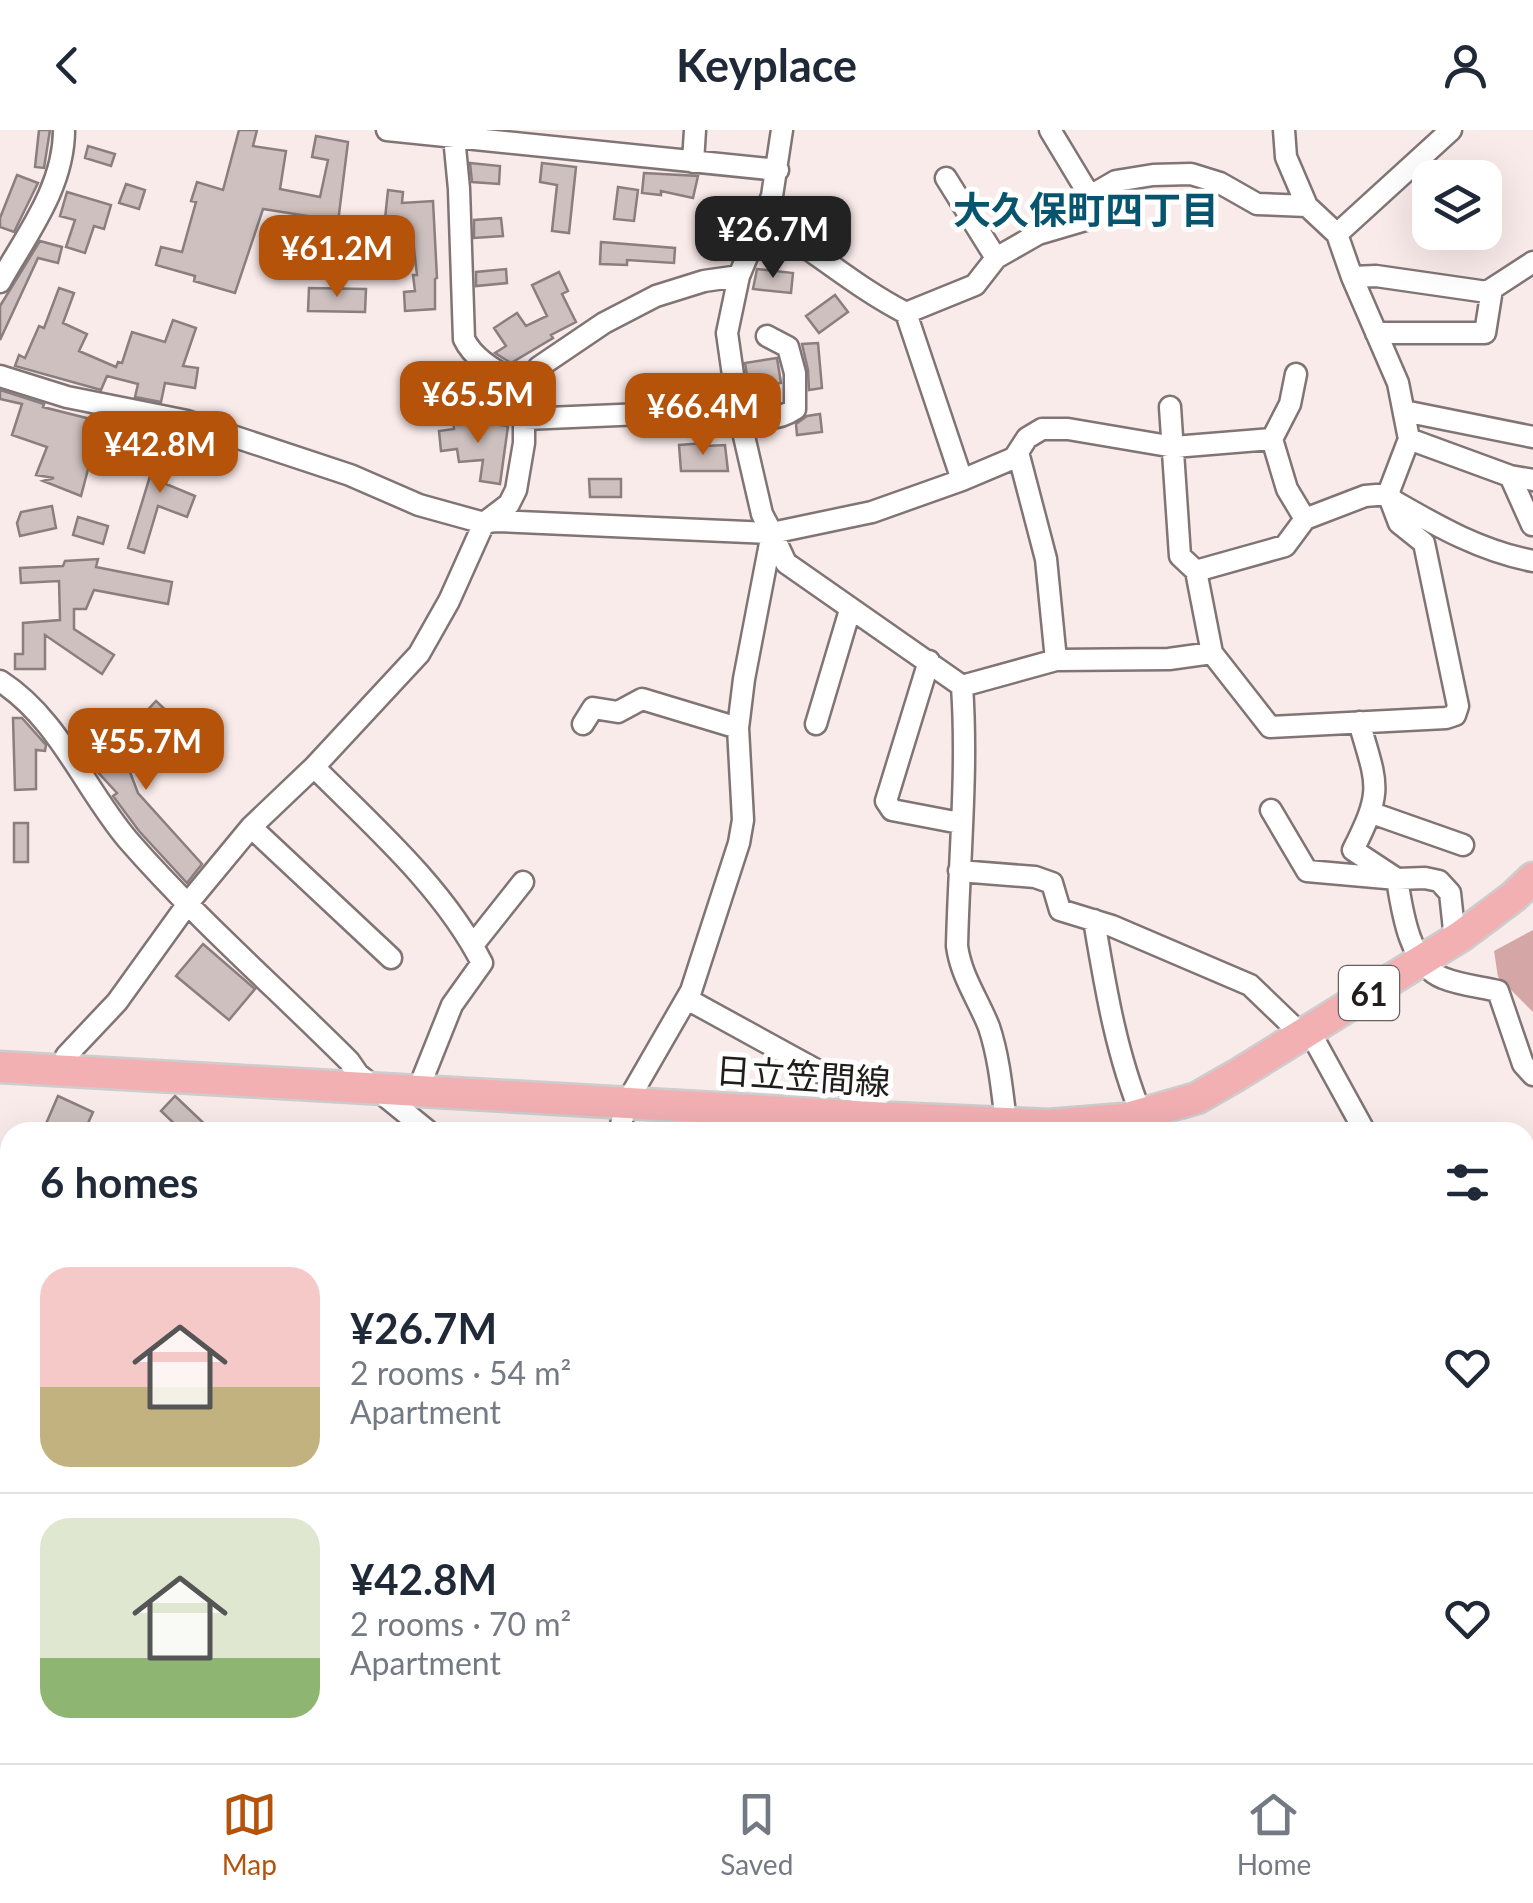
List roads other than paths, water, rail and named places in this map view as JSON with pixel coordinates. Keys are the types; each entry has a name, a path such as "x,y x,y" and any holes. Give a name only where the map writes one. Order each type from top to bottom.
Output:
{"main road":[{"name":"日立笠間線","path":"1114,1122 1197,1098 1456,940 1533,878"},
{"name":"日立笠間線","path":"0,1067 1006,1122"}],"street":[{"path":"0,282 58,178 64,130"},
{"path":"387,130 778,170"},
{"path":"694,162 695,130"},
{"path":"782,130 778,170 764,220 739,276 727,334 738,410 762,514 786,563 962,686"},
{"path":"1050,130 1094,202"},
{"path":"1170,407 1180,556 1196,571 1212,653 1270,727 1446,718 1455,714 1458,706 1424,543 1399,523 1388,494 1410,439 1398,383 1337,234 1307,206 1286,157 1284,130"},
{"path":"1337,234 1448,130"},
{"path":"444,134 459,189 464,339 482,361 528,390"},
{"path":"906,312 975,285 996,258 1038,234 1089,219 1097,192 1116,181 1153,174 1191,174 1220,183 1257,204 1307,206"},
{"path":"946,178 996,258"},
{"path":"764,220 874,296 906,312 962,480"},
{"path":"1352,277 1376,276 1487,292 1533,262"},
{"path":"64,1070 66,1056 117,1002 189,902 251,827 314,767 419,654 449,601 484,524 508,504 516,490 528,390 539,367 604,323 656,296 704,281 739,276"},
{"path":"1376,332 1485,333 1492,289"},
{"path":"524,419 738,410 762,419 782,418 795,408 795,373 788,347 767,336"},
{"path":"1296,374 1290,404 1272,439 1286,489 1305,518"},
{"path":"0,376 67,397 187,421 350,475 419,505 484,524 496,521 772,532 872,512 962,480 1014,458 1027,438 1042,429 1068,429 1174,448 1272,439"},
{"path":"1404,411 1533,437"},
{"path":"524,443 547,418"},
{"path":"1410,439 1510,476 1533,480"},
{"path":"1018,452 1046,559 1056,660"},
{"path":"1510,476 1532,524"},
{"path":"1196,571 1285,546 1305,518 1365,496 1388,494 1461,539 1533,561"},
{"path":"622,1122 627,1102 687,999 724,896 744,820 738,728 772,532"},
{"path":"816,724 850,610"},
{"path":"962,686 1056,660 1169,659 1212,653"},
{"path":"929,662 886,801 892,810 960,824"},
{"path":"0,681 18,692 38,714 78,765 126,838 373,1087 417,1122"},
{"path":"962,686 966,747 957,946 960,966 989,1028 1006,1122"},
{"path":"583,724 593,708 618,712 642,699 738,728"},
{"path":"1359,722 1376,783 1372,813 1353,850 1397,880 1404,919 1421,960 1440,977 1498,991 1523,1064 1533,1075"},
{"path":"314,767 387,840 473,945 482,963 452,1005 418,1090"},
{"path":"1271,810 1307,870 1439,881 1450,893 1456,940"},
{"path":"1372,813 1463,846"},
{"path":"251,827 391,958"},
{"path":"959,871 1035,876 1052,883 1060,910 1184,955 1250,985 1306,1034 1359,1122"},
{"path":"473,945 523,882"},
{"path":"1094,920 1132,1091 1142,1116"},
{"path":"687,999 862,1095 890,1118"}],"district":[{"name":"大久保町四丁目","path":"1086,209"}]}
